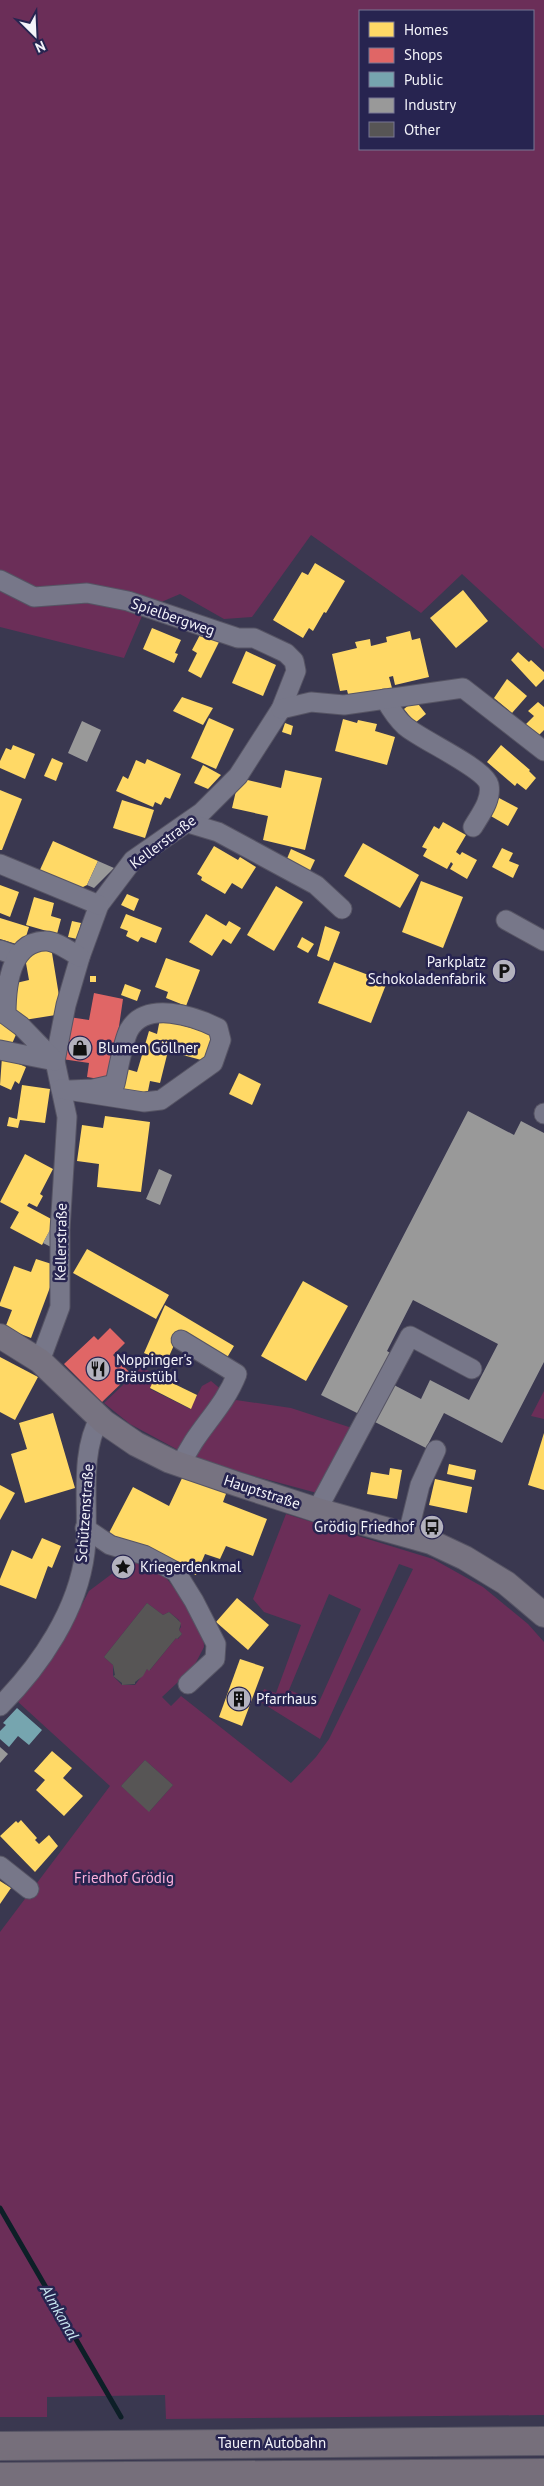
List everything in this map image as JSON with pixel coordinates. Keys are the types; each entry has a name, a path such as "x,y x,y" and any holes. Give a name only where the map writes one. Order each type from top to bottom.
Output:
{"highway":[{"name":"Tauern Autobahn","path":"0,2446 544,2441"},
{"path":"0,2477 544,2473"}],"main road":[{"name":"Hauptstraße","path":"0,1336 40,1361 100,1418 136,1444 181,1465 317,1510 431,1542 465,1558 506,1583 543,1614"}],"street":[{"name":"Spielbergweg","path":"0,580 34,597 87,593 128,601 238,638 254,638 286,653 294,661 296,671 281,709"},
{"path":"281,709 311,702 344,705 463,688 544,751"},
{"path":"385,699 404,725 478,771 488,781 490,788 486,806 473,827"},
{"name":"Kellerstraße","path":"40,1361 60,1307 60,1230 67,1117 66,1089 55,1061 66,1006 80,957 100,905 134,860 202,812 238,776 281,709"},
{"path":"188,823 218,832 316,885 342,910"},
{"path":"0,864 100,905"},
{"path":"506,920 544,941"},
{"path":"55,1061 21,1026 6,1015 9,953 29,944 46,940 80,957"},
{"path":"170,1013 198,1018 218,1028 221,1040 212,1063 161,1100 144,1102 66,1089 93,1089 115,1084 129,1030 142,1017 170,1013"},
{"path":"0,1050 55,1061"},
{"path":"317,1510 410,1336 472,1369"},
{"path":"181,1340 237,1374 229,1395 188,1449 181,1465"},
{"name":"Schützenstraße","path":"0,1706 46,1649 64,1618 78,1586 85,1552 87,1476 92,1431 100,1418"},
{"path":"408,1534 420,1485 436,1450"},
{"path":"85,1528 110,1544 144,1555 176,1572 194,1601 216,1644 215,1659 188,1684"},
{"path":"0,1866 29,1889"}],"green space":[{"path":"0,0 544,0 544,649 462,574 421,613 311,535 252,617 224,619 180,594 145,609 124,658 0,627"},
{"path":"142,1367 156,1375 150,1389 190,1409 202,1386 211,1381 223,1391 180,1451 130,1424 104,1403"},
{"path":"544,1391 544,1419 531,1416"},
{"path":"236,1400 291,1408 352,1428 317,1493 247,1474 193,1456 199,1443"},
{"name":"Friedhof Grödig","path":"286,1514 433,1559 483,1587 528,1624 544,1642 544,2415 166,2419 165,2395 47,2397 47,2417 0,2417 0,1932 110,1786 17,1701 47,1665 65,1637 89,1591 113,1573 139,1560 160,1570 192,1611 203,1629 204,1647 193,1668 162,1697 171,1706 181,1696 291,1783 316,1757 329,1739 413,1569 399,1564 320,1739 259,1701 264,1689 276,1693 301,1625 264,1612 253,1599","holes":["329,1594 361,1609 319,1702 289,1690","147,1603 163,1615 169,1612 179,1620 181,1627 179,1630 182,1634 178,1639 176,1638 150,1670 147,1669 135,1685 122,1685 113,1676 113,1665 104,1657","145,1760 173,1785 150,1811 121,1786"]}],"building: Homes":[{"path":"315,563 345,581 313,631 309,628 303,638 273,620 302,572 308,575"},
{"path":"463,590 488,621 456,648 430,618"},
{"path":"152,628 181,640 175,653 178,654 174,663 143,649"},
{"path":"202,631 220,640 201,678 188,671 197,653 192,650"},
{"path":"410,631 412,640 420,638 429,677 395,685 393,676 389,677 392,688 349,698 347,690 340,691 332,654 357,648 355,642 370,639 371,646 387,642 386,637"},
{"path":"246,651 276,665 263,696 232,683"},
{"path":"518,652 529,662 531,660 544,672 544,679 536,687 511,660"},
{"path":"507,679 527,696 512,713 494,698"},
{"path":"182,697 213,708 203,725 173,711"},
{"path":"415,700 426,714 415,723 404,709"},
{"path":"538,702 544,707 544,730 537,737 525,725 534,716 528,711"},
{"path":"209,718 234,729 216,769 191,758"},
{"path":"343,719 357,723 358,720 377,724 375,731 395,737 387,765 335,751"},
{"path":"285,723 293,726 291,735 282,732"},
{"path":"13,745 35,754 25,779 0,768 0,761 6,748 11,750"},
{"path":"501,745 530,770 536,778 526,790 517,783 515,786 487,762"},
{"path":"52,758 63,763 56,781 44,776"},
{"path":"147,759 181,774 170,799 165,797 161,805 155,802 153,807 116,791 123,776 128,779 136,760 145,764"},
{"path":"203,765 221,775 208,789 194,783"},
{"path":"285,770 322,778 305,850 263,840 268,816 232,808 239,778 281,788"},
{"path":"0,790 22,799 2,850 0,850"},
{"path":"499,798 518,808 508,826 489,815"},
{"path":"122,800 154,810 145,838 113,828"},
{"path":"443,822 466,835 456,852 460,855 462,852 477,860 467,879 450,869 453,864 451,862 447,869 423,856 427,849 422,847 434,826 439,829"},
{"path":"53,841 98,861 87,885 79,889 39,872"},
{"path":"363,843 419,875 400,908 344,876"},
{"path":"214,846 238,860 240,857 256,867 242,889 232,883 225,894 201,880 202,877 197,874"},
{"path":"502,848 513,853 509,861 519,865 513,878 492,867"},
{"path":"291,849 315,860 307,877 284,866"},
{"path":"421,881 463,897 443,948 402,932"},
{"path":"0,885 19,892 10,917 0,913"},
{"path":"276,886 303,902 274,951 247,935"},
{"path":"127,894 139,899 134,911 121,905"},
{"path":"34,897 54,903 51,916 61,919 57,934 26,925"},
{"path":"126,914 162,928 156,943 141,937 138,942 126,936 128,931 120,928"},
{"path":"206,914 226,926 229,921 241,928 231,944 223,939 212,956 189,942"},
{"path":"0,918 29,927 23,946 0,939"},
{"path":"72,921 81,923 77,939 68,937"},
{"path":"325,926 340,932 329,961 317,956"},
{"path":"302,937 314,944 308,953 297,947"},
{"path":"51,947 62,1014 18,1021 12,987 16,983 29,980 24,952"},
{"path":"166,958 200,970 186,1006 166,998 168,992 155,987"},
{"path":"334,962 387,982 371,1023 318,1003"},
{"path":"90,976 96,976 96,982 90,982"},
{"path":"125,984 141,990 137,1001 121,995"},
{"path":"160,1019 212,1034 205,1061 168,1051 160,1083 150,1081 147,1096 119,1093 123,1068 137,1072 149,1031 157,1034"},
{"path":"0,1022 18,1030 11,1046 0,1042"},
{"path":"2,1057 26,1067 19,1084 15,1081 11,1090 0,1085"},
{"path":"239,1073 261,1084 252,1105 229,1094"},
{"path":"22,1085 50,1089 45,1123 20,1120 18,1128 7,1126 9,1117 17,1119"},
{"path":"105,1116 150,1122 141,1192 97,1187 99,1164 77,1161 82,1125 103,1128"},
{"path":"25,1154 53,1169 40,1194 43,1196 37,1207 29,1203 27,1206 55,1221 42,1245 10,1228 19,1212 0,1202"},
{"path":"87,1249 169,1295 156,1319 73,1273"},
{"path":"36,1259 58,1266 31,1338 5,1328 12,1310 0,1306 0,1303 14,1266 31,1272"},
{"path":"303,1281 348,1306 306,1381 261,1356"},
{"path":"165,1305 234,1346 225,1361 179,1334 166,1363 144,1353"},
{"path":"0,1357 38,1377 15,1420 0,1412"},
{"path":"156,1375 197,1395 191,1409 150,1388"},
{"path":"53,1413 75,1488 25,1503 11,1454 27,1449 19,1423"},
{"path":"544,1433 544,1490 528,1485"},
{"path":"449,1464 476,1470 474,1480 447,1474"},
{"path":"390,1468 402,1470 397,1499 367,1494 371,1472 389,1475"},
{"path":"183,1476 227,1491 223,1502 267,1519 253,1556 226,1546 220,1559 205,1554 196,1575 153,1556 109,1533 133,1487 169,1506"},
{"path":"435,1479 472,1487 467,1513 429,1505"},
{"path":"0,1485 15,1493 0,1520"},
{"path":"42,1538 61,1546 52,1568 48,1566 36,1599 0,1585 0,1579 12,1550 32,1559"},
{"path":"237,1598 269,1625 248,1650 216,1622"},
{"name":"Pfarrhaus","path":"240,1659 264,1667 242,1726 219,1717"},
{"path":"52,1751 72,1768 63,1778 83,1796 64,1816 36,1790 45,1780 34,1771"},
{"path":"21,1820 37,1838 35,1840 39,1844 49,1835 58,1846 35,1872 0,1836 16,1821 18,1823"},
{"path":"0,1881 11,1888 0,1904"}],"building: Shops":[{"path":"94,993 123,999 111,1081 87,1077 89,1063 62,1059 69,1017 89,1020"},
{"name":"Noppinger's Bräustübl","path":"110,1328 125,1343 113,1355 131,1374 102,1402 64,1364 94,1336 98,1340"}],"building: Public":[{"path":"17,1708 42,1730 29,1745 18,1736 9,1747 0,1739 0,1731 6,1725 3,1723"}],"building: Industry":[{"path":"82,721 101,730 87,762 68,753"},
{"path":"98,861 114,868 94,888 87,885"},
{"path":"468,1111 514,1135 521,1121 544,1133 544,1362 502,1443 444,1413 426,1448 373,1421 392,1384 421,1399 430,1380 469,1400 498,1344 413,1300 387,1351 392,1354 361,1415 321,1395"},
{"path":"159,1169 172,1175 160,1205 146,1199"},
{"path":"52,1226 57,1250 43,1243"},
{"path":"0,1747 8,1754 0,1763"}],"building: Other":[{"path":"147,1603 163,1615 169,1612 176,1618 181,1623 179,1630 182,1634 176,1638 149,1671 147,1669 135,1684 122,1685 113,1676 115,1675 113,1665 104,1657"},
{"path":"145,1760 173,1785 149,1812 121,1786"}],"waterway":[{"name":"Almkanal","path":"0,2208 121,2417"}],"place":[{"name":"Parkplatz Schokoladenfabrik","path":"504,971"},
{"name":"Blumen Göllner","path":"80,1048"},
{"name":"Noppinger's Bräustübl","path":"98,1369"},
{"name":"Grödig Friedhof","path":"432,1527"},
{"name":"Kriegerdenkmal","path":"123,1567"},
{"name":"Pfarrhaus","path":"239,1699"}]}
